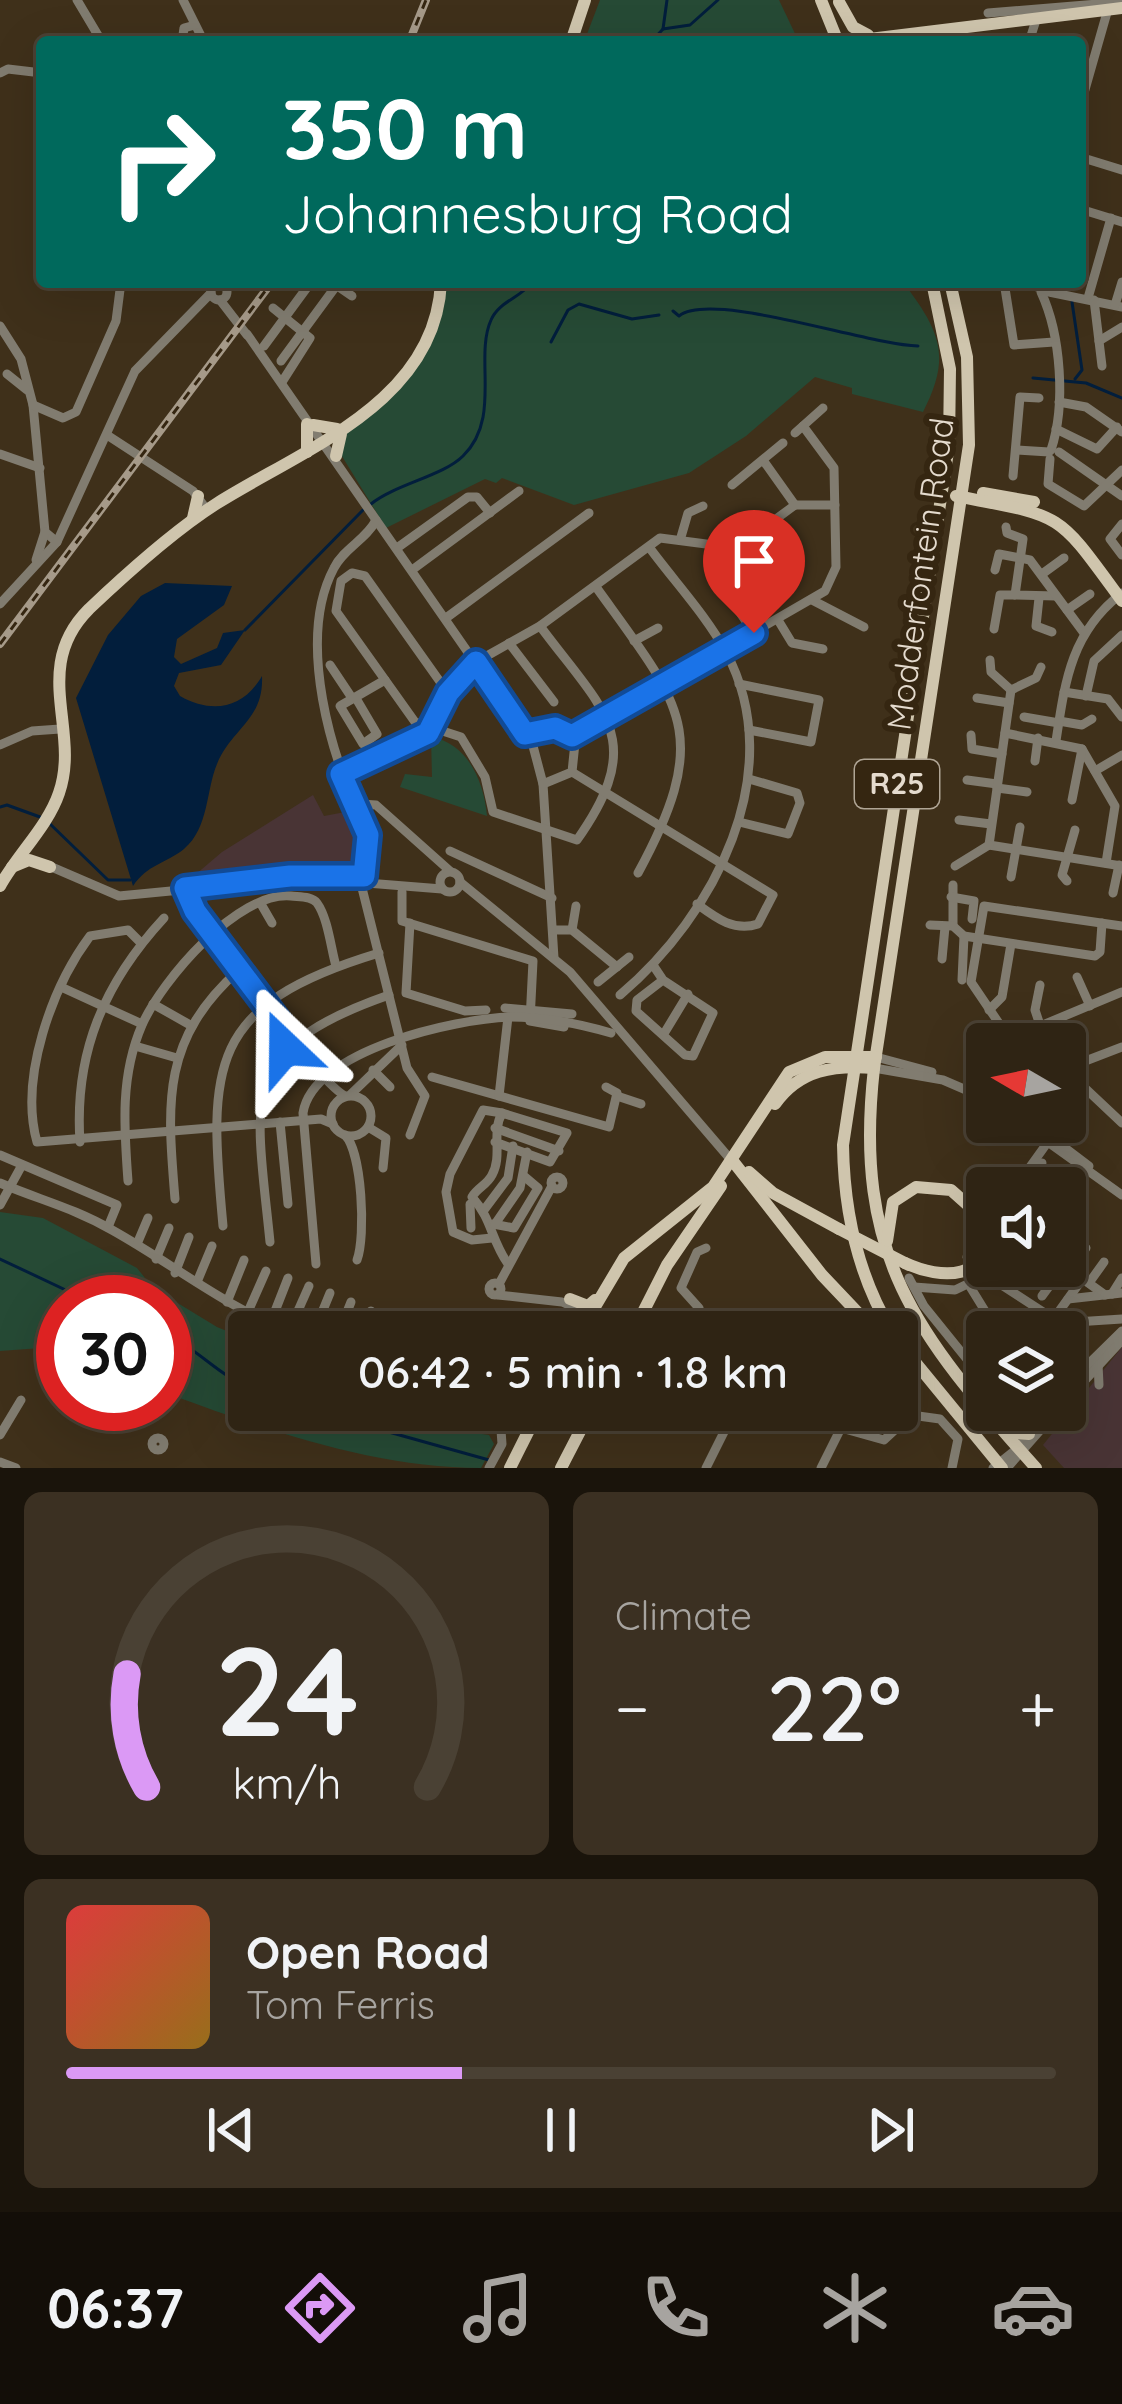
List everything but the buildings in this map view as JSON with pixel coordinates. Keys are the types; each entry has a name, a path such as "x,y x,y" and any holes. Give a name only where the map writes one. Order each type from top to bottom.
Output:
{"main road":[{"path":"573,36 585,0"},
{"path":"821,0 843,36"},
{"path":"838,1 846,36"},
{"path":"838,1 855,30 880,36"},
{"path":"901,36 988,18 1117,6"},
{"path":"0,886 52,808 62,779 59,672 74,627 190,525 206,502 306,453 327,448 404,372 436,313 440,288"},
{"name":"Modderfontein Road","path":"882,1311 867,1281 845,1193 843,1145 852,1060 943,489 950,383 933,288"},
{"name":"Modderfontein Road","path":"951,288 967,358 969,445 875,1062 868,1171 878,1229 906,1281 929,1340 966,1385"},
{"path":"306,453 310,425 340,431"},
{"path":"306,453 327,448 340,431"},
{"path":"969,445 969,481 985,497"},
{"path":"943,489 1037,510 1062,524 1121,596"},
{"path":"951,571 965,508 985,497"},
{"path":"10,868 28,860 45,864 36,831"},
{"path":"595,1311 624,1258 692,1208 758,1132 785,1090 815,1071 852,1060"},
{"path":"642,1311 789,1072 808,1061 875,1062"},
{"path":"722,1143 743,1142"},
{"path":"735,1161 858,1311"},
{"path":"735,1161 773,1193 905,1263 943,1277 966,1270"},
{"path":"727,1179 746,1179"},
{"path":"906,1281 885,1232 889,1211 903,1193 922,1186 945,1188 966,1207"},
{"path":"568,1301 588,1306 601,1294"},
{"path":"568,1301 577,1311"},
{"path":"918,1372 1000,1467"},
{"path":"510,1468 528,1431"},
{"path":"561,1468 580,1431"},
{"path":"1004,1431 1028,1434"},
{"name":"Modderfontein Road","path":"1004,1431 1036,1468"}],"street":[{"path":"183,0 201,36"},
{"path":"986,0 988,18 1076,8"},
{"path":"77,1 97,36"},
{"path":"1086,91 1117,6"},
{"path":"1031,36 1036,17"},
{"path":"183,36 184,28 195,25"},
{"path":"963,36 965,26"},
{"path":"0,74 17,69 36,72"},
{"path":"1086,160 1122,170"},
{"path":"1086,211 1117,220 1091,299 1102,366"},
{"path":"1122,282 1118,306 1045,289 1059,402 1048,484 1081,505 1122,470"},
{"path":"24,368 6,375 31,400 53,414 71,417 116,321 121,288"},
{"path":"264,346 307,288"},
{"path":"282,372 333,288"},
{"path":"342,288 352,296"},
{"path":"1005,288 1014,345 1054,341"},
{"path":"0,603 36,560 50,533 69,517 135,371 220,289 525,734 543,784 554,958"},
{"path":"273,308 302,332"},
{"path":"0,326 24,368 50,533"},
{"path":"1099,340 1122,327"},
{"path":"247,334 282,372 310,425"},
{"path":"1012,476 1020,397 1039,398"},
{"path":"1017,449 1053,453 1097,449 1120,429 1086,407 1059,402"},
{"path":"572,736 825,591 835,572 834,468 799,429 823,408"},
{"path":"34,421 53,414"},
{"path":"107,435 206,502"},
{"path":"732,485 783,443"},
{"path":"1053,453 1110,483 1122,496"},
{"path":"0,454 40,468"},
{"path":"763,460 796,505"},
{"path":"412,570 519,491"},
{"path":"398,548 468,497 477,497 490,513"},
{"path":"343,772 433,728 448,693 476,662 540,626 664,536 730,549 796,505 835,505"},
{"path":"682,538 688,513 703,506"},
{"path":"365,826 343,772 323,695 322,610 333,568 370,510"},
{"path":"446,618 589,513"},
{"path":"0,603 50,533 69,517"},
{"path":"1122,524 1110,536 1122,556"},
{"path":"767,526 788,556"},
{"path":"1006,527 1007,533 1022,538 1015,595"},
{"path":"620,995 653,965 697,904 740,821 749,779 749,730 740,684 725,650 650,547"},
{"path":"995,570 999,554 1020,557 1042,574 1086,629"},
{"path":"1042,574 1064,558"},
{"path":"448,693 364,576 355,572 338,585 335,607 415,722 458,734 469,747 485,776 496,815 577,840 605,791 616,754 607,717 540,626"},
{"path":"596,587 666,684 678,716 683,753 676,797 638,873"},
{"path":"723,588 754,633"},
{"path":"994,629 1001,594 1056,596"},
{"path":"1067,610 1090,594"},
{"path":"1056,741 1069,662 1086,629 1121,596"},
{"path":"1039,598 1036,626 1052,632"},
{"path":"812,600 864,627"},
{"path":"778,620 791,643 823,649"},
{"path":"634,640 658,628"},
{"path":"1086,696 1097,655 1122,635"},
{"path":"509,643 554,703"},
{"path":"990,660 991,672 1011,690"},
{"path":"329,665 355,699 376,734 363,744 340,708 355,699 385,680"},
{"path":"1011,690 1036,678 1040,667"},
{"path":"740,684 819,700 811,742 749,730"},
{"path":"1108,699 1122,688"},
{"path":"989,845 1011,690"},
{"path":"1064,692 1108,699 1122,717"},
{"path":"977,698 1009,703"},
{"path":"1024,717 1082,724 1093,719"},
{"path":"0,745 32,731 60,728"},
{"path":"525,734 555,728 572,736 577,751 572,772"},
{"path":"1005,733 1082,749 1117,796 1113,893"},
{"path":"971,735 972,749 1002,754"},
{"path":"1035,761 1038,738"},
{"path":"1072,800 1082,749"},
{"path":"1095,771 1122,755"},
{"path":"343,772 361,804 368,868 379,878"},
{"path":"543,784 572,772"},
{"path":"572,772 772,892 758,924 733,926 697,904"},
{"path":"740,821 788,834 800,803 797,793 749,779"},
{"path":"967,780 1027,793"},
{"path":"361,804 376,805 443,875 531,938"},
{"path":"959,820 992,824"},
{"path":"1011,877 1020,827"},
{"path":"1067,881 1062,875 1064,857 1075,830"},
{"path":"955,866 989,845 1116,865"},
{"path":"22,850 98,891 138,896 273,880 418,883 443,875"},
{"path":"450,851 553,898"},
{"path":"367,856 363,881 389,995 409,1073 425,1096 410,1135"},
{"path":"443,875 554,958 735,1161"},
{"path":"363,881 418,883"},
{"path":"188,889 240,969 322,1078 331,1110 354,1146 362,1238 357,1260"},
{"path":"964,967 947,962 952,891 974,901 972,919"},
{"path":"402,892 399,918 533,961 530,1014 536,1024 564,1027"},
{"path":"128,1181 124,1102 134,1046 153,1004 217,936 280,895 316,901 336,966"},
{"path":"261,904 272,923"},
{"path":"998,1023 971,982 986,905 1122,926"},
{"path":"572,930 576,907"},
{"path":"80,1142 80,1078 101,1006 141,943 164,918"},
{"path":"410,923 404,990 442,1004 486,1010"},
{"path":"930,925 949,926 964,936 1095,956 1100,952 1102,923"},
{"path":"141,943 124,929 90,936 61,987 47,1022 35,1087 34,1136 44,1144 303,1121 331,1110 401,1043"},
{"path":"554,930 572,930 617,967"},
{"path":"595,948 601,935"},
{"path":"962,980 964,936"},
{"path":"989,1010 1002,997 1011,944"},
{"path":"223,1226 214,1129 222,1067 238,1036 267,1005 336,966 380,953"},
{"path":"598,982 629,957"},
{"path":"653,965 663,980 714,1016 695,1054 685,1055 635,1008 663,980"},
{"path":"175,1199 170,1133 177,1058 192,1026 240,969"},
{"path":"1077,977 1090,1006"},
{"path":"1039,1023 1035,1010 1040,985"},
{"path":"61,987 142,1024"},
{"path":"665,1032 688,994"},
{"path":"1045,1023 1122,994"},
{"path":"270,1242 258,1125 264,1086 293,1041 389,995"},
{"path":"153,1004 192,1026"},
{"path":"442,1004 448,1028"},
{"path":"499,1096 507,1013"},
{"path":"316,1264 303,1121 306,1099 322,1078 358,1055 448,1028 507,1013 572,1014"},
{"path":"530,1014 611,1033"},
{"path":"134,1046 177,1058"},
{"path":"1122,1047 1075,1065 1069,1073 1122,1123"},
{"path":"875,1062 966,1088"},
{"path":"374,1070 390,1087"},
{"path":"432,1077 608,1127 617,1096"},
{"path":"354,1146 366,1129 363,1084"},
{"path":"606,1087 641,1104"},
{"path":"675,1093 735,1161"},
{"path":"347,1096 367,1103"},
{"path":"495,1142 550,1162 565,1131 483,1110 450,1174 451,1225 443,1235 514,1228 538,1188 525,1177"},
{"path":"502,1113 495,1128 495,1166 489,1180 472,1192 510,1261"},
{"path":"280,1122 288,1204"},
{"path":"495,1128 559,1151"},
{"path":"345,1135 366,1129 386,1138 383,1168"},
{"path":"1055,1143 1122,1193"},
{"path":"479,1206 508,1178 513,1147"},
{"path":"493,1229 525,1177 527,1152"},
{"path":"0,1155 117,1205 108,1227"},
{"path":"0,1205 13,1189 22,1165"},
{"path":"59,1200 66,1183"},
{"path":"0,1184 59,1200 240,1311"},
{"path":"552,1186 499,1289 568,1301 588,1311"},
{"path":"471,1228 470,1204 479,1206"},
{"path":"137,1244 148,1218"},
{"path":"156,1258 169,1228"},
{"path":"176,1273 190,1237"},
{"path":"197,1282 212,1246"},
{"path":"697,1311 681,1288 698,1252 706,1248"},
{"path":"227,1302 244,1260"},
{"path":"1104,1262 1086,1281 1113,1294"},
{"path":"243,1311 266,1270"},
{"path":"275,1311 288,1278"},
{"path":"1113,1294 1122,1278"},
{"path":"906,1281 966,1285"},
{"path":"906,1281 966,1357"},
{"path":"299,1311 309,1286"},
{"path":"1009,1287 1043,1311"},
{"path":"1042,1297 1050,1287"},
{"path":"1063,1311 1080,1287"},
{"path":"323,1311 330,1293"},
{"path":"1068,1299 1113,1294"},
{"path":"347,1311 351,1302"},
{"path":"1086,1321 1122,1319"},
{"path":"1086,1368 1122,1331"},
{"path":"1086,1371 1122,1340"},
{"path":"1099,1384 1100,1359"},
{"path":"0,1436 21,1400"},
{"path":"918,1416 940,1419 958,1439 952,1468"},
{"path":"489,1468 502,1444 501,1431"},
{"path":"706,1468 724,1431"},
{"path":"821,1468 840,1431"},
{"path":"849,1431 884,1440 894,1431"},
{"path":"1020,1451 1030,1431"},
{"path":"1000,1467 1039,1431"},
{"path":"154,1468 157,1450"},
{"path":"0,1462 16,1468"}],"shaded area":[{"path":"313,795 324,816 356,810 360,864 350,871 297,868 207,883 195,875 222,852"},
{"path":"1122,1347 1122,1468 1064,1468 1043,1445 1054,1431 1086,1431 1086,1392"}],"green space":[{"path":"600,0 779,0 796,36 586,36"},
{"path":"446,288 907,288 938,344 937,375 923,412 852,394 852,388 815,377 746,436 689,473 574,505 502,478 496,483 485,479 386,528 340,453 341,438 395,389"},
{"path":"431,737 455,747 472,766 487,816 400,787 405,774 432,777"},
{"path":"0,1212 43,1218 143,1275 36,1275 36,1348 0,1351"},
{"path":"192,1312 228,1331 228,1415 192,1402"},
{"path":"275,1431 460,1431 489,1435 494,1444 481,1468 403,1462"}],"water":[{"path":"165,583 232,586 224,605 177,639 174,657 181,664 217,648 223,633 245,630 221,665 179,673 174,686 180,696 204,705 226,705 246,696 262,676 261,691 253,714 217,764 198,831 184,849 133,886 76,698 108,635 141,596"}],"waterway":[{"path":"657,36 663,29 667,0"},
{"path":"663,29 690,25 718,0"},
{"path":"371,504 454,463 475,441 485,406 485,352 491,320 526,288"},
{"path":"1072,302 1082,370 1075,379"},
{"path":"551,342 568,310 579,304 632,319 659,315"},
{"path":"673,311 679,316 697,310 756,314 918,346"},
{"path":"1033,378 1086,383 1122,398"},
{"path":"245,630 363,510"},
{"path":"0,807 7,805 40,817"},
{"path":"48,822 108,880 130,880"},
{"path":"0,1259 36,1276"},
{"path":"192,1350 228,1376"},
{"path":"385,1431 489,1460"}],"railway":[{"path":"411,36 426,0"},
{"path":"0,644 267,288"}],"route":[{"path":"285,1048 293,1041 195,911 185,888 290,876 364,876 368,835 341,774 428,733 448,693 476,662 525,734 555,728 572,736 754,633"}]}
